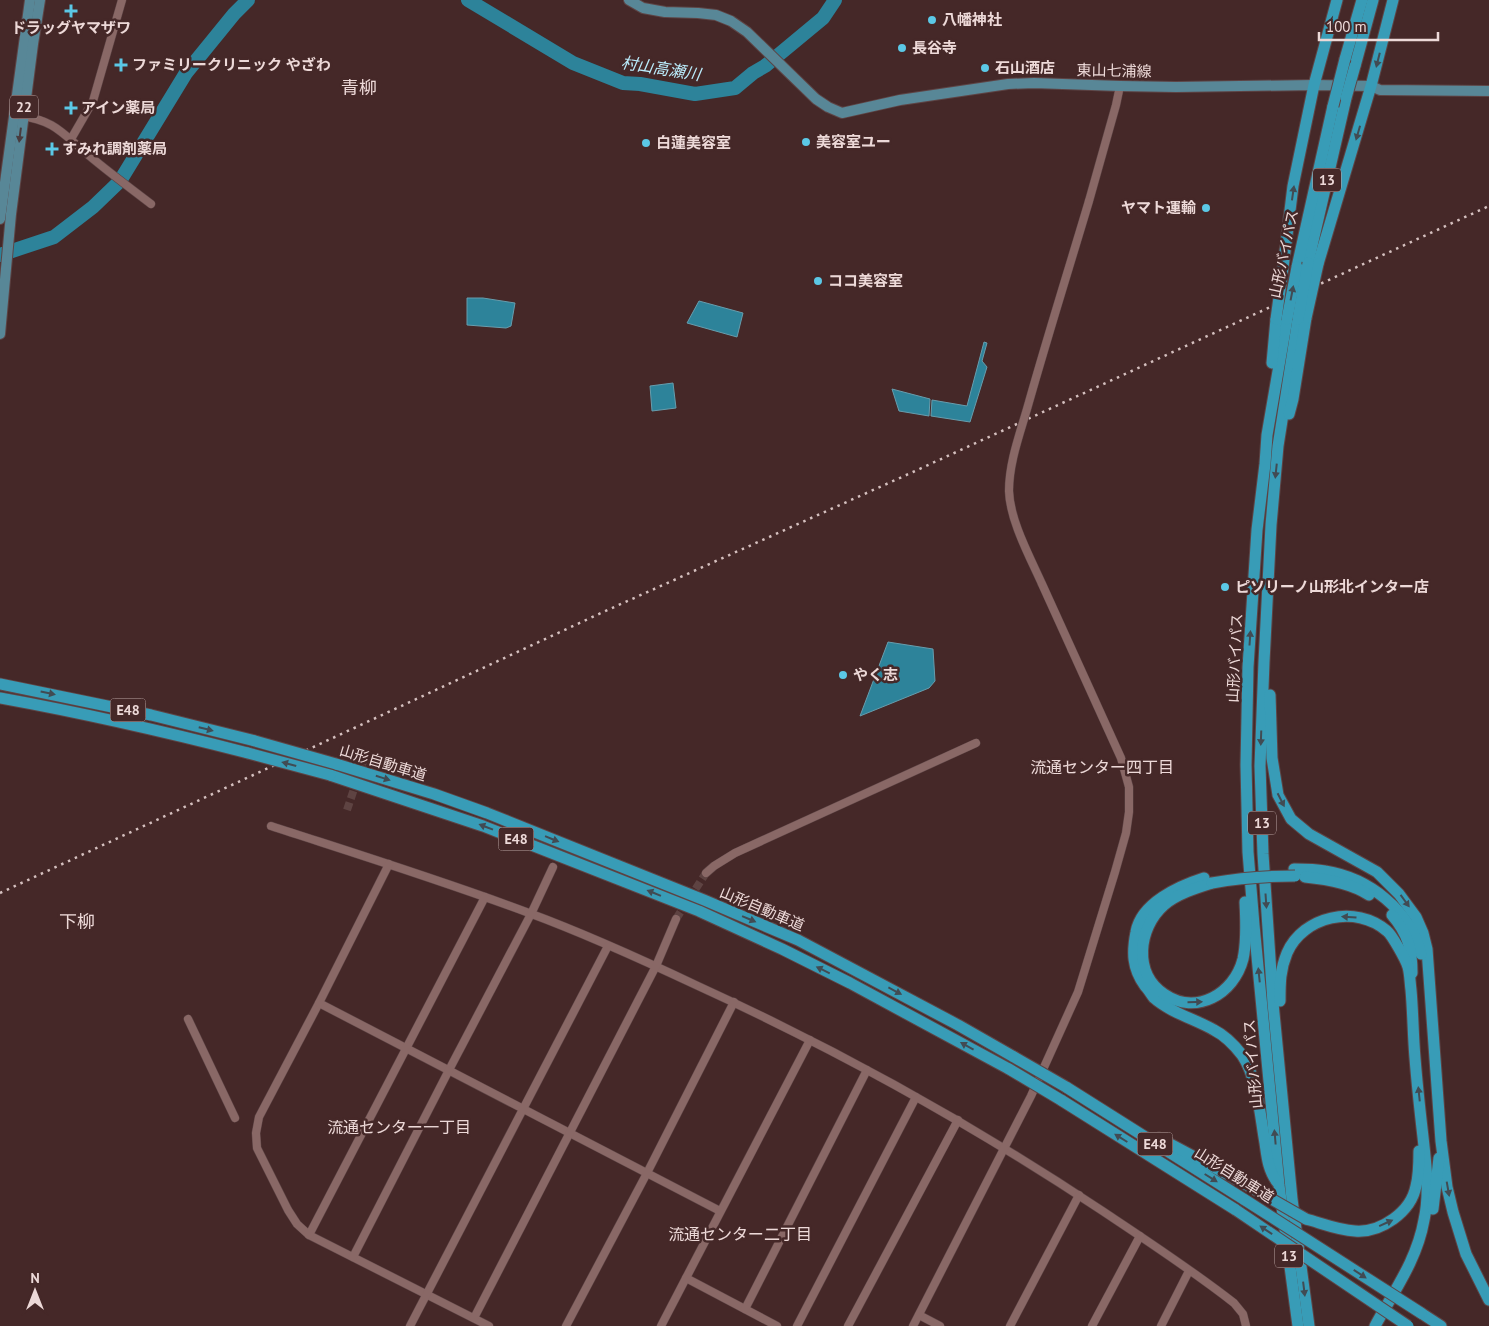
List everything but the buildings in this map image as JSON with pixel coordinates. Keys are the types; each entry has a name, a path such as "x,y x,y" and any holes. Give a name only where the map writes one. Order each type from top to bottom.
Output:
{"highway":[{"path":"1292,319 1282,276 1293,186 1314,85 1337,0"},
{"name":"山形バイパス","path":"1309,1326 1292,1199 1273,1003 1260,766 1264,662 1270,526 1297,267 1333,106 1362,0"},
{"name":"山形バイパス","path":"1298,1326 1279,1185 1248,852 1246,765 1248,667 1256,540 1267,435 1292,319 1313,264 1346,98 1373,0"},
{"path":"1313,264 1371,86 1393,0"},
{"path":"1270,526 1273,574 1270,706 1272,758 1278,795 1291,819 1309,834 1377,872 1399,894 1416,917 1424,933 1427,949 1441,1141 1448,1187 1460,1237 1472,1267 1489,1300"},
{"name":"山形自動車道","path":"0,684 151,715 256,741 434,794 487,813 704,900 798,940 958,1025 1066,1086 1441,1326"},
{"name":"山形自動車道","path":"0,698 87,715 248,753 330,775 484,826 699,911 850,983 1010,1069 1236,1210 1408,1326"},
{"path":"1212,880 1164,905 1148,925 1144,935 1142,946 1148,976 1162,993 1172,999 1194,1004 1214,998 1237,975 1243,958 1246,922 1240,812 1246,765"},
{"path":"1279,1185 1271,1174 1258,1101 1242,1055 1216,1030 1172,1010 1155,998 1137,974 1134,959 1134,943 1137,927 1144,915 1164,895 1180,886 1212,880 1249,878 1295,872 1324,870 1341,874 1369,886 1387,900 1408,922 1416,936 1430,992"},
{"path":"1295,872 1338,882 1366,893 1379,902 1401,926 1408,940 1412,955 1415,1059 1427,1166 1427,1195 1419,1243 1411,1262 1375,1326"},
{"path":"1291,1175 1288,1098 1280,1002 1280,971 1295,940 1312,925 1329,918 1353,917 1371,922 1387,932 1408,967 1412,1003"},
{"path":"1066,1086 1306,1219 1355,1231 1394,1220 1409,1202 1416,1187 1422,1121"},
{"path":"1383,1326 1410,1280 1426,1240 1432,1216 1441,1141"}],"main road":[{"name":"22","path":"0,334 6,214 30,0"},
{"name":"22","path":"18,116 40,0"},
{"name":"東山七浦線","path":"630,0 643,8 665,12 716,15 731,21 747,32 816,99 842,113 900,100 1008,84 1034,83 1120,86 1371,86 1380,90 1489,91"},
{"name":"22","path":"0,219 6,214"}],"street":[{"path":"71,139 92,101 122,0"},
{"path":"913,1326 1031,1096 1078,992 1126,833 1129,812 1129,788 1121,758 1027,551 1012,510 1009,492 1012,465 1089,202 1120,86"},
{"path":"18,116 42,120 56,127 85,153 151,204"},
{"path":"706,873 735,853 976,742"},
{"path":"271,826 389,864 531,914 656,966 810,1040 958,1120 1078,1195 1140,1236 1234,1303 1243,1314 1246,1326"},
{"path":"389,864 259,1117 256,1140 257,1148 288,1210 297,1224 309,1234 489,1326"},
{"path":"353,1257 531,914 553,867"},
{"path":"309,1234 485,897"},
{"path":"474,1318 656,966 676,919"},
{"path":"410,1326 608,946"},
{"path":"566,1326 734,1002"},
{"path":"319,1003 720,1211"},
{"path":"188,1019 236,1118"},
{"path":"661,1326 810,1040"},
{"path":"744,1309 867,1070"},
{"path":"797,1326 916,1097"},
{"path":"848,1326 958,1120"},
{"path":"1010,1326 1078,1195"},
{"path":"1092,1326 1140,1236"},
{"path":"1161,1326 1189,1271"},
{"path":"686,1278 777,1326"},
{"path":"919,1315 940,1326"}],"water":[{"path":"467,298 483,298 515,303 511,326 506,328 467,325"},
{"path":"699,301 743,313 737,337 687,323"},
{"path":"984,342 987,343 982,361 987,367 970,422 931,416 932,400 967,406"},
{"path":"673,383 676,408 652,411 650,386"},
{"path":"892,389 930,399 929,416 899,411"},
{"path":"888,642 933,649 935,681 929,688 860,716"}],"waterway":[{"name":"村山高瀬川","path":"0,255 54,237 93,207 120,181 186,73 234,14 248,0"},
{"name":"村山高瀬川","path":"468,0 573,63 623,83 640,84 695,94 735,88 823,18 835,0"}],"tunnel":[{"path":"347,810 365,756"},
{"path":"676,919 706,873"}],"railway":[{"path":"0,893 601,613 913,472 1489,206"}],"place":[{"name":"ドラッグヤマザワ","path":"71,11"},
{"name":"八幡神社","path":"932,20"},
{"name":"長谷寺","path":"902,48"},
{"name":"ファミリークリニック やざわ","path":"121,65"},
{"name":"石山酒店","path":"985,68"},
{"name":"アイン薬局","path":"71,108"},
{"name":"美容室ユー","path":"806,142"},
{"name":"白蓮美容室","path":"646,143"},
{"name":"すみれ調剤薬局","path":"52,149"},
{"name":"ヤマト運輸","path":"1206,208"},
{"name":"ココ美容室","path":"818,281"},
{"name":"ピソリーノ山形北インター店","path":"1225,587"},
{"name":"やく志","path":"843,675"}],"district":[{"name":"青柳","path":"359,88"},
{"name":"流通センター四丁目","path":"1102,767"},
{"name":"下柳","path":"77,922"},
{"name":"流通センター一丁目","path":"399,1127"},
{"name":"流通センター二丁目","path":"740,1234"}]}
